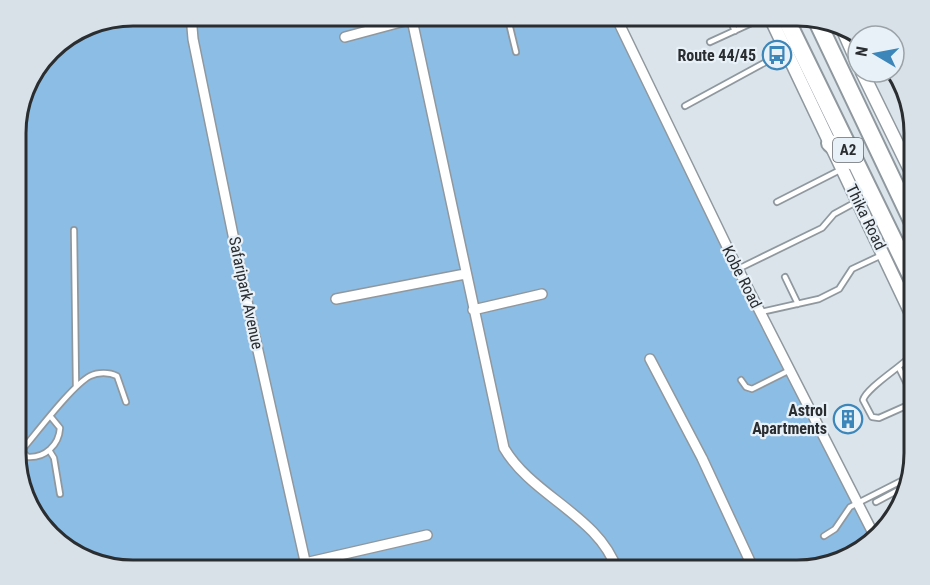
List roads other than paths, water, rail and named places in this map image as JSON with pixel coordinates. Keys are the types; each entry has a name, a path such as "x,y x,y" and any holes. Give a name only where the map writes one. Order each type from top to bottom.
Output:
{"highway":[{"name":"Thika Road","path":"789,26 850,168 904,264"},
{"name":"A2","path":"820,28 904,203"},
{"path":"830,143 850,168"}],"main road":[{"path":"774,26 830,143"},
{"path":"868,84 904,158"},
{"name":"Thika Road","path":"850,168 859,201 904,298"}],"street":[{"name":"Safaripark Avenue","path":"192,26 242,279 304,560"},
{"path":"345,37 381,26"},
{"path":"413,26 504,448 515,465 594,534 610,552 613,559"},
{"name":"Kobe Road","path":"620,26 738,268 871,530"},
{"path":"336,299 465,274"},
{"path":"473,310 542,294"},
{"path":"650,359 702,458 749,559"},
{"path":"334,560 427,535"}],"lane":[{"path":"509,26 516,52"},
{"path":"733,26 735,31"},
{"path":"710,42 746,26"},
{"path":"685,106 786,51"},
{"path":"777,202 850,168"},
{"path":"738,268 822,228 834,214 859,201"},
{"path":"74,230 76,386"},
{"path":"760,312 798,304 839,289 852,269 884,253"},
{"path":"785,277 798,304"},
{"path":"904,363 867,391 863,400 872,417 879,418 904,406"},
{"path":"899,368 904,378"},
{"path":"741,380 746,387 752,389 790,370"},
{"path":"26,445 76,386 91,375 112,373 118,377 126,402"},
{"path":"26,454 32,458 41,456 49,450 60,428 51,417"},
{"path":"49,450 54,458 60,494"},
{"path":"824,536 835,529 845,511 900,481"},
{"path":"876,502 897,491"}],"place":[{"name":"Route 44/45","path":"777,55"},
{"name":"Astrol Apartments","path":"848,419"}]}
